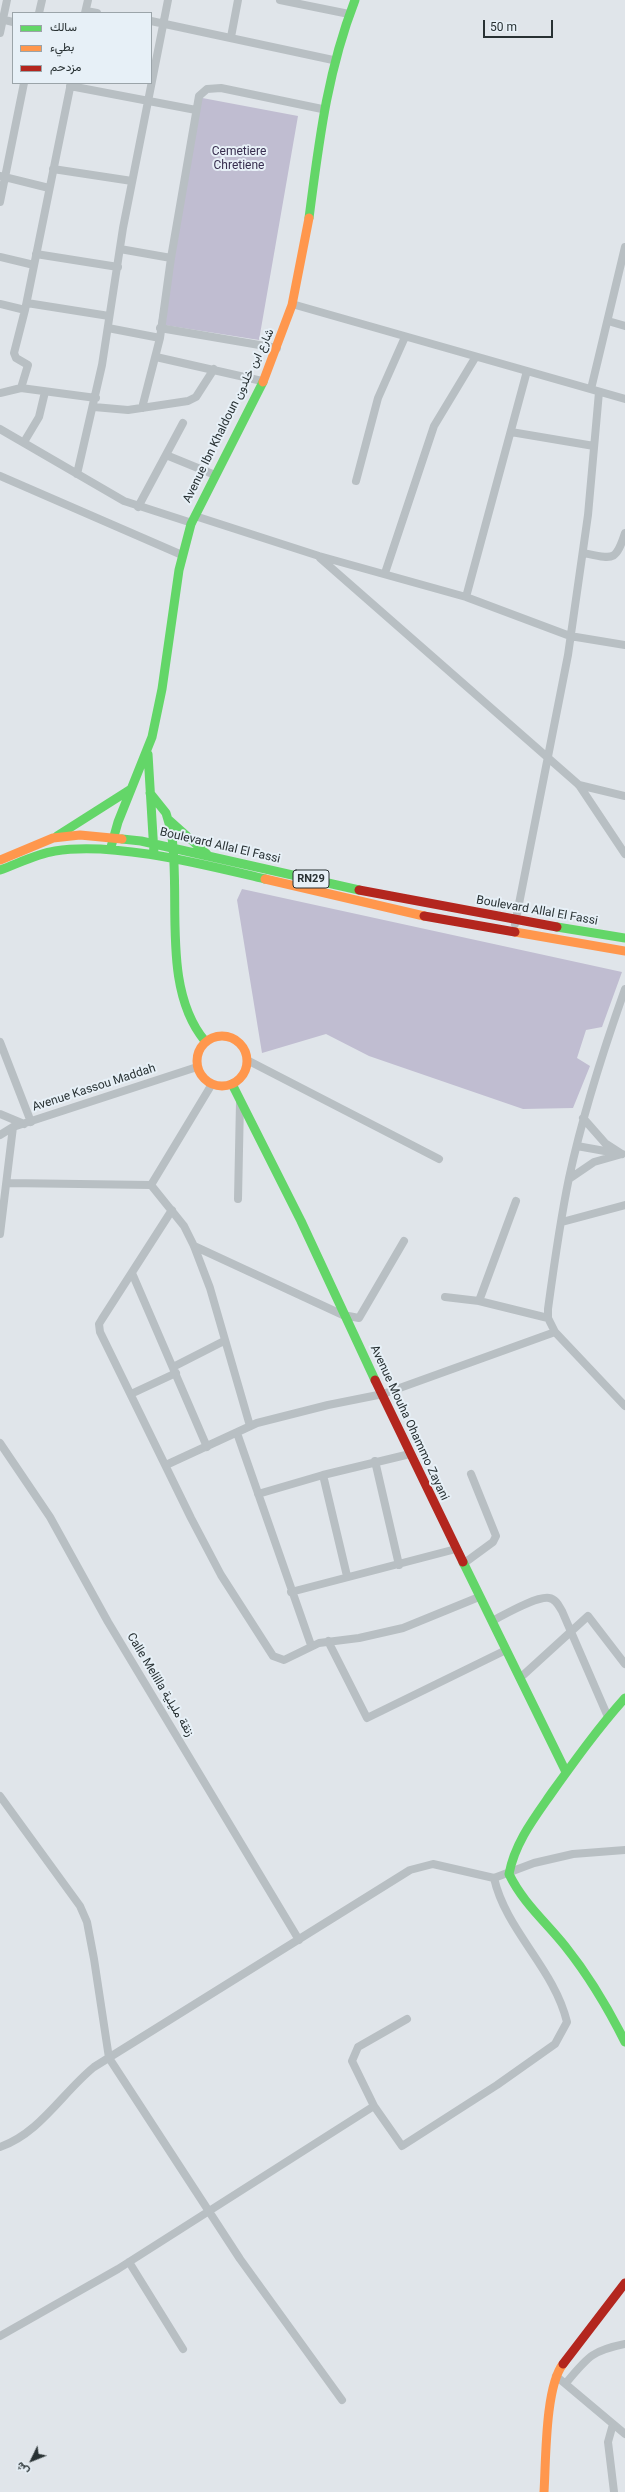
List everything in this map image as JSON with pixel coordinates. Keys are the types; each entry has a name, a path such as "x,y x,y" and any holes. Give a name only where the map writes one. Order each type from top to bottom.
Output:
{"street":[{"path":"0,32 1,19 7,0"},
{"path":"39,12 42,0"},
{"path":"86,12 88,0"},
{"path":"152,84 168,0"},
{"path":"231,37 238,0"},
{"path":"280,0 350,12 346,0"},
{"name":"Avenue Ibn Khaldoun شارع ابن خلدون","path":"148,750 158,707 182,555 193,520 262,381 277,348 292,304 313,183 322,109 333,60 355,0"},
{"path":"1,19 12,22"},
{"path":"152,21 333,60"},
{"path":"0,202 2,177 24,84"},
{"path":"21,388 28,365 16,358 14,353 26,306 70,84 196,110"},
{"path":"77,474 96,398 132,181 152,84"},
{"path":"142,408 160,338 160,328 171,258 199,96 207,89 213,88 322,109"},
{"path":"53,169 132,181"},
{"path":"2,177 49,188"},
{"path":"591,389 625,247"},
{"path":"120,249 171,258"},
{"path":"36,254 118,267"},
{"path":"0,257 34,265"},
{"path":"0,304 109,316"},
{"path":"292,304 475,358 625,399"},
{"path":"608,321 625,326"},
{"path":"108,328 160,338"},
{"path":"160,328 277,348"},
{"path":"356,481 378,398 405,337"},
{"path":"156,357 262,381"},
{"path":"385,573 434,426 475,358"},
{"path":"94,407 122,410 192,400 214,369"},
{"path":"466,597 527,371"},
{"path":"0,393 21,388 96,398"},
{"path":"24,442 39,418 45,392"},
{"path":"514,933 549,759 570,636 583,553 599,392"},
{"path":"138,507 183,422"},
{"path":"0,428 77,474 138,507 193,520 466,597 570,636 625,645"},
{"path":"511,432 594,446"},
{"path":"166,455 215,475"},
{"path":"0,476 182,555"},
{"path":"583,553 608,557 615,555 620,550 625,533"},
{"path":"319,556 579,785 625,854"},
{"path":"110,850 112,838 148,750"},
{"path":"148,750 155,844 154,856"},
{"path":"579,785 625,796"},
{"path":"54,838 131,789"},
{"path":"150,793 169,820 209,855"},
{"path":"169,820 176,860 176,921 181,977 187,1012 196,1029 205,1041"},
{"name":"Boulevard Allal El Fassi","path":"0,860 38,842 54,838 80,835 112,838 173,847 337,886 516,921 625,938"},
{"name":"Boulevard Allal El Fassi","path":"0,870 53,851 91,847 176,860 412,914 514,933 625,951"},
{"path":"624,1404 555,1332 548,1318 548,1309 569,1179 583,1118 600,1059 625,989"},
{"path":"221,1035 229,1036 242,1045 247,1060 244,1074 232,1084 224,1086 212,1084 204,1078 197,1066 197,1052 205,1041 221,1035"},
{"path":"0,1042 27,1123"},
{"path":"247,1060 439,1159"},
{"name":"Avenue Kassou Maddah","path":"0,1135 13,1127 197,1066"},
{"path":"151,1185 212,1084"},
{"name":"Avenue Mouha Ohammo Zayani","path":"232,1084 301,1221 410,1454 566,1772"},
{"path":"238,1199 240,1101"},
{"path":"0,1114 27,1123"},
{"path":"583,1118 605,1143 624,1154"},
{"path":"0,1234 8,1183 13,1127"},
{"path":"577,1146 624,1154"},
{"path":"569,1179 594,1162 624,1154"},
{"path":"8,1183 151,1185 184,1226 194,1246 210,1288 224,1342 250,1426"},
{"path":"479,1301 516,1202"},
{"path":"562,1222 625,1205"},
{"path":"172,1210 99,1327 191,1518 222,1575 272,1656 284,1660 311,1645 328,1641 359,1638 403,1628 479,1597"},
{"path":"194,1246 344,1315 358,1318 404,1241"},
{"path":"132,1273 207,1447"},
{"path":"445,1297 479,1301 548,1318"},
{"path":"166,1465 250,1426 328,1405 383,1394 555,1332"},
{"path":"131,1394 224,1342"},
{"path":"237,1433 291,1592 311,1645"},
{"name":"Calle Melilla زنقة مليلية","path":"0,1443 50,1517 108,1622 300,1940"},
{"path":"258,1494 375,1461 410,1454"},
{"path":"375,1461 399,1565"},
{"path":"463,1564 493,1542 496,1536 470,1474"},
{"path":"323,1475 346,1576"},
{"path":"291,1592 346,1576 399,1565 456,1549"},
{"path":"492,1621 532,1602 548,1598 557,1602 608,1717"},
{"path":"520,1678 586,1617 589,1617 625,1664"},
{"path":"328,1641 367,1718 506,1650"},
{"path":"625,1698 608,1717 566,1772 516,1846 509,1874 521,1897 581,1968 616,2023 625,2042"},
{"path":"0,1796 80,1906 87,1922 109,2058 210,2210 240,2259 342,2400"},
{"path":"0,2147 26,2133 44,2118 77,2081 109,2058 410,1870 423,1866 443,1866 494,1878 509,1874 534,1863 573,1854 625,1850"},
{"path":"407,2019 358,2047 353,2057 352,2065 374,2106 402,2146 497,2084 554,2044 562,2034 566,2022 563,2005 532,1949 505,1909 498,1894 494,1878"},
{"path":"0,2336 129,2262 374,2106"},
{"path":"129,2262 183,2349"},
{"path":"544,2492 547,2430 556,2376 563,2362 625,2283"},
{"path":"566,2383 587,2358 596,2351 625,2344"},
{"path":"556,2376 625,2434"},
{"path":"613,2424 608,2442 614,2492"}],"green space":[{"name":"Cemetiere Chretiene","path":"197,97 298,116 259,340 158,324"},
{"path":"242,889 622,972 602,1027 586,1030 577,1058 590,1066 573,1108 523,1109 369,1056 326,1034 262,1053 237,900"}],"traffic: fast":[{"path":"309,218 325,108 337,54 355,0"},
{"path":"111,847 118,822 152,737 162,689 179,570 191,524 263,382"},
{"path":"148,754 154,853"},
{"path":"57,836 131,789"},
{"path":"150,793 166,813 171,830 174,856 175,940 177,968 182,994 191,1019 205,1041"},
{"path":"169,820 207,854"},
{"path":"122,839 141,841 359,890"},
{"path":"0,870 48,852 79,849 104,849 188,861 265,879"},
{"path":"557,927 625,938"},
{"path":"232,1084 301,1221 375,1380"},
{"path":"463,1562 566,1772"},
{"path":"625,1698 588,1743 526,1830 516,1851 509,1874 521,1894 565,1946 582,1969 605,2005 625,2042"}],"traffic: slow":[{"path":"263,382 292,305 309,218"},
{"path":"0,860 53,838 80,835 122,839"},
{"path":"265,879 424,916"},
{"path":"515,932 625,951"},
{"path":"217,1036 227,1036 240,1043 247,1056 247,1061 247,1066 240,1079 227,1086 217,1086 208,1082 201,1075 197,1066 197,1056 201,1047 208,1040 217,1036"},
{"path":"544,2492 546,2444 550,2406 557,2375 563,2364"}],"traffic: jam":[{"path":"359,890 557,927"},
{"path":"424,916 515,932"},
{"path":"375,1380 463,1562"},
{"path":"563,2364 625,2283"}]}
